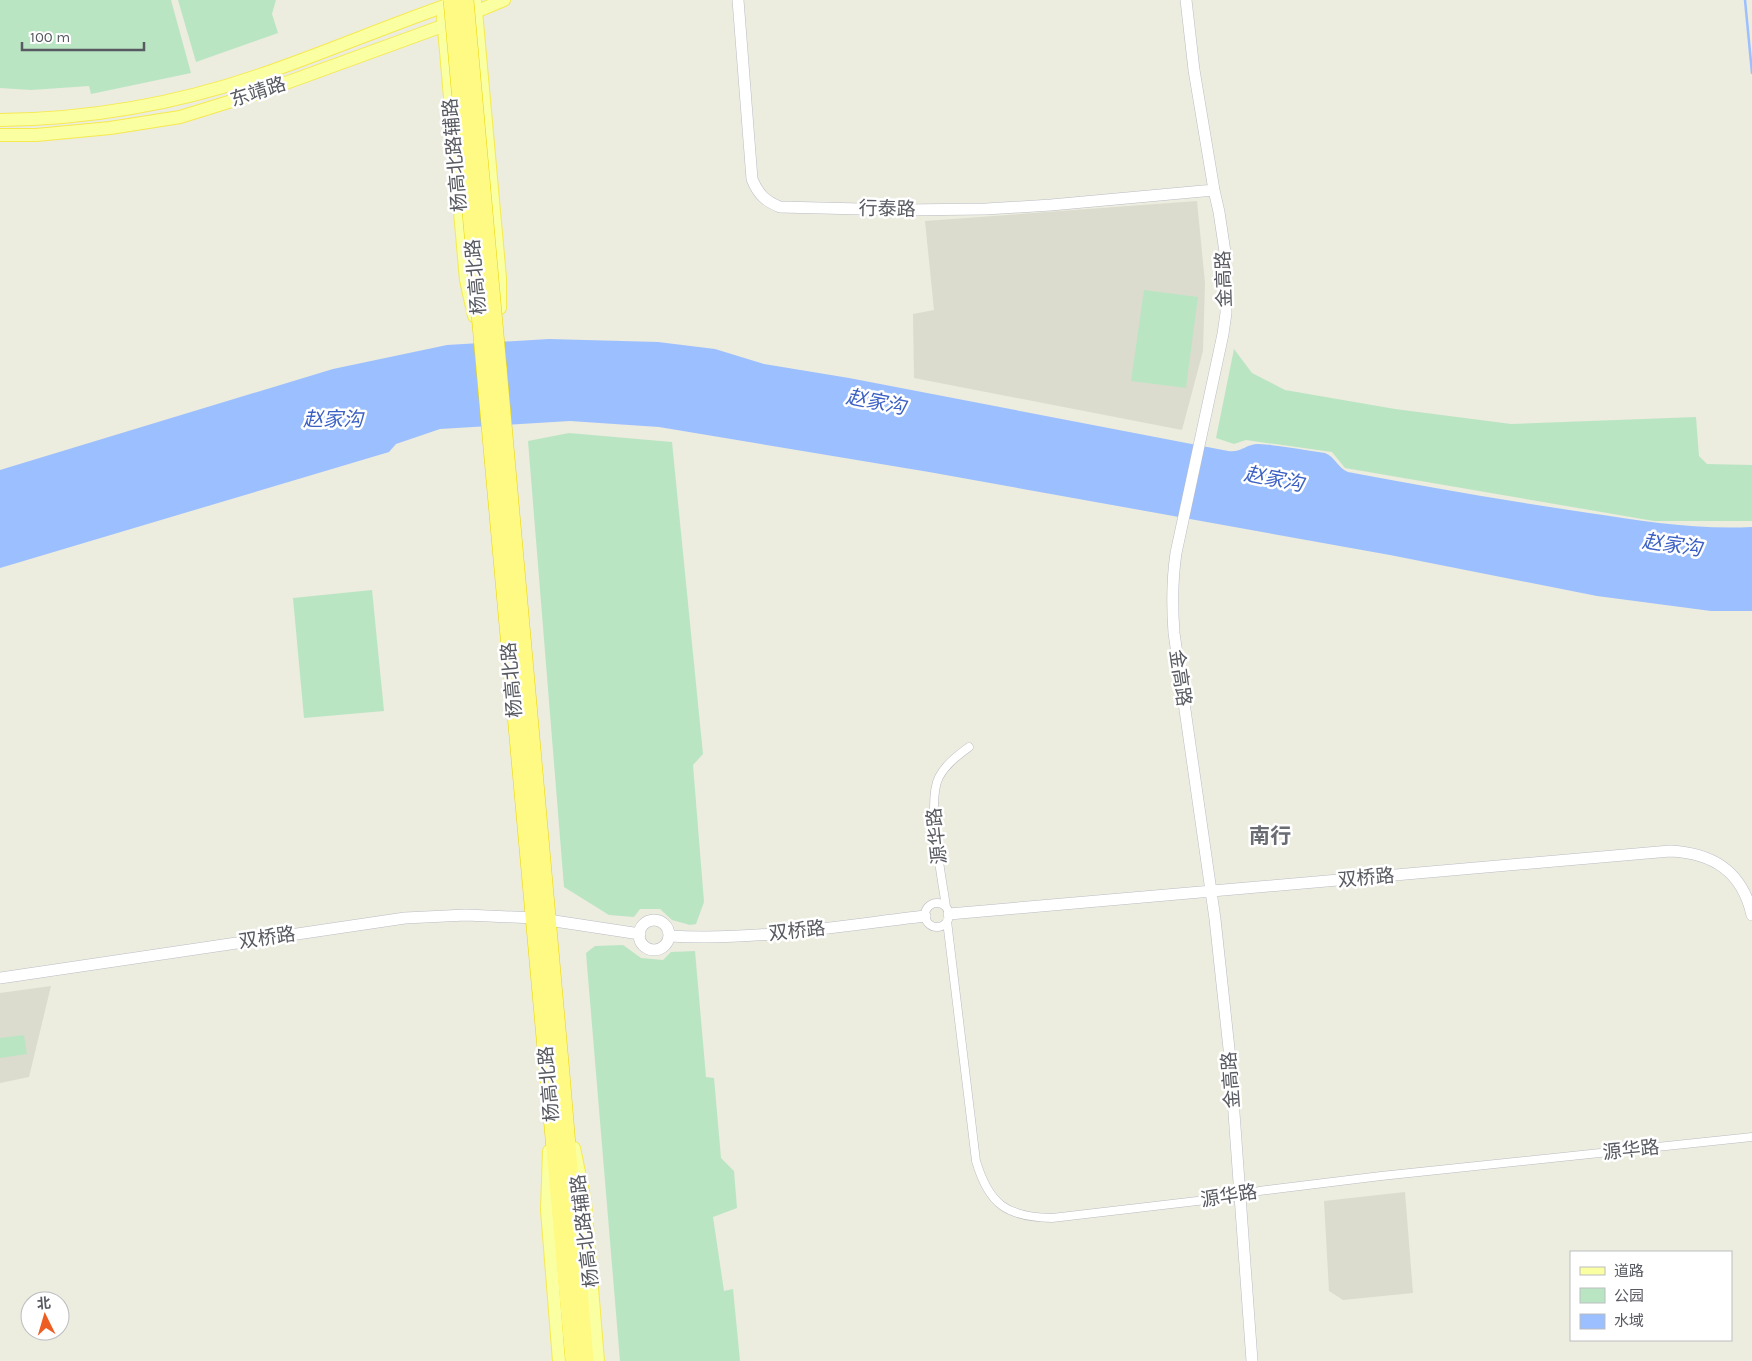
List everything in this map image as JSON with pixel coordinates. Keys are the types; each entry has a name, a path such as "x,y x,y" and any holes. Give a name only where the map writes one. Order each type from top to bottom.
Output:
{"highway":[{"name":"杨高北路","path":"442,4 492,368"},
{"name":"杨高北路","path":"476,5 492,368 569,1240 586,1361"},
{"name":"杨高北路","path":"569,1240 573,1361"}],"main road":[{"name":"东靖路","path":"0,120 36,120 108,112 173,100 256,76 442,4 461,0"},
{"name":"东靖路","path":"0,135 36,135 110,128 180,117 261,92 443,25 476,5 504,0"},
{"name":"杨高北路辅路","path":"442,4 466,280 492,368"},
{"name":"杨高北路辅路","path":"476,5 500,278 492,368"},
{"name":"杨高北路辅路","path":"557,1103 547,1210 560,1361"},
{"name":"杨高北路辅路","path":"557,1103 585,1202 598,1361"}],"street":[{"name":"行泰路","path":"738,0 752,179 762,197 780,207 902,210 986,209 1214,190"},
{"name":"金高路","path":"1186,0 1194,70 1219,212 1224,252 1226,313 1224,334 1176,553 1173,578 1174,633 1215,918 1230,1058 1252,1361"},
{"name":"源华路","path":"969,747 954,758 938,779 934,792 933,809 976,1161 990,1196 1003,1207 1033,1218 1052,1218 1240,1196 1259,1191 1381,1176 1752,1137"},
{"name":"双桥路","path":"947,914 1670,851 1689,852 1704,856 1717,862 1730,872 1746,898 1752,915"},
{"path":"939,903 947,914 942,926 934,927 928,923 925,916 927,909 932,904 939,903"},
{"name":"双桥路","path":"0,978 405,918 466,915 541,919 640,934"},
{"name":"双桥路","path":"669,936 712,938 759,935 925,916"},
{"path":"656,920 667,927 669,936 666,945 653,950 645,946 640,939 640,934 643,926 656,920"}],"shaded area":[{"path":"1197,201 1205,283 1203,351 1182,430 914,378 913,314 934,310 925,221"},
{"path":"51,986 29,1077 0,1083 0,993"},
{"path":"1405,1192 1413,1293 1343,1300 1329,1291 1324,1201"}],"green space":[{"path":"0,0 171,0 191,73 91,94 89,86 31,90 0,88"},
{"path":"178,0 276,0 272,14 278,33 196,62"},
{"path":"1144,290 1198,297 1186,388 1131,381"},
{"path":"1234,349 1252,373 1285,390 1395,409 1511,424 1696,417 1699,456 1707,464 1752,465 1752,521 1654,521 1345,468 1332,452 1246,440 1234,444 1216,438"},
{"path":"569,433 672,442 703,754 693,765 704,902 696,924 690,925 672,920 660,909 640,909 634,917 609,915 564,887 528,441"},
{"path":"372,590 384,711 304,718 293,598"},
{"path":"623,945 641,958 663,960 671,952 695,951 706,1077 714,1078 721,1158 734,1171 737,1208 713,1217 724,1291 733,1289 740,1361 620,1361 586,953 595,946"},
{"path":"24,1035 27,1054 0,1058 0,1038"}],"water":[{"name":"赵家沟","path":"549,339 658,342 715,349 764,364 849,378 1228,451 1236,451 1258,444 1325,453 1348,472 1468,494 1650,522 1690,526 1752,527 1752,611 1711,611 1597,596 1390,555 929,472 659,427 570,421 440,429 396,444 389,452 0,568 0,470 333,369 447,345"}],"waterway":[{"path":"1745,0 1752,73"}],"district":[{"name":"南行","path":"1270,836"}]}
